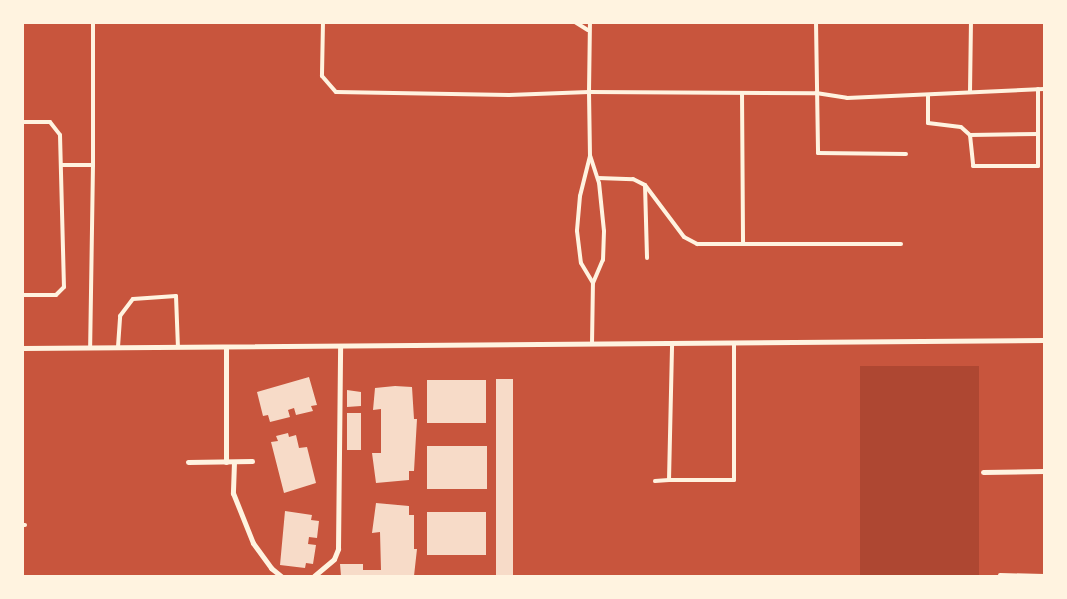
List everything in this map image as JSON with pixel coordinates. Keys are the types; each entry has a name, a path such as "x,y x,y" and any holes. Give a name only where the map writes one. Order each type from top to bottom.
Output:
{"street":[{"path":"22,348 1044,340"},
{"path":"314,576 334,559 338,548 340,346"},
{"path":"226,347 226,462"},
{"path":"188,462 252,461"},
{"path":"234,462 233,493 253,543 271,568 281,576"},
{"path":"983,472 1044,471"}],"lane":[{"path":"90,348 93,22"},
{"path":"323,22 322,76 336,92 509,95 589,92 816,93 847,98 1044,89"},
{"path":"575,22 588,30"},
{"path":"590,22 588,30 590,156 580,196 577,231 581,262 593,283"},
{"path":"816,22 818,153 906,154"},
{"path":"970,92 971,22"},
{"path":"970,135 973,166 1038,166 1038,89"},
{"path":"742,93 744,242"},
{"path":"928,95 928,122 961,127 970,135 1038,134"},
{"path":"22,122 50,122 60,135 64,287 56,295 22,295"},
{"path":"590,156 598,178 603,201 603,260 593,283 592,344"},
{"path":"62,165 93,164"},
{"path":"598,178 633,179 645,185 689,242 901,244"},
{"path":"645,185 647,258"},
{"path":"118,347 120,316 133,299 176,296 178,347"},
{"path":"669,480 672,343"},
{"path":"656,482 669,480 734,480 734,343"},
{"path":"1000,575 1044,576"}],"shaded area":[{"path":"860,366 979,366 979,576 860,576"}],"building":[{"path":"309,377 317,405 311,406 313,411 296,415 294,408 288,410 290,417 270,422 268,415 263,416 257,392"},
{"path":"496,379 513,379 513,576 496,576"},
{"path":"427,380 486,380 486,423 427,423"},
{"path":"412,387 414,419 417,419 414,471 409,471 409,480 376,483 372,453 381,453 381,409 373,410 375,388"},
{"path":"347,390 361,392 361,406 347,407"},
{"path":"347,413 361,413 361,450 347,450"},
{"path":"288,433 289,437 296,435 299,448 307,447 316,483 284,493 271,442 278,441 276,436"},
{"path":"427,446 487,446 487,489 427,489"},
{"path":"376,503 409,506 409,515 414,515 414,549 417,549 414,576 341,576 340,564 363,564 363,570 381,570 380,532 372,533"},
{"path":"285,511 312,515 311,520 319,521 317,538 309,537 308,544 316,545 313,564 306,563 305,568 280,565"},
{"path":"427,512 486,512 486,555 427,555"}]}
